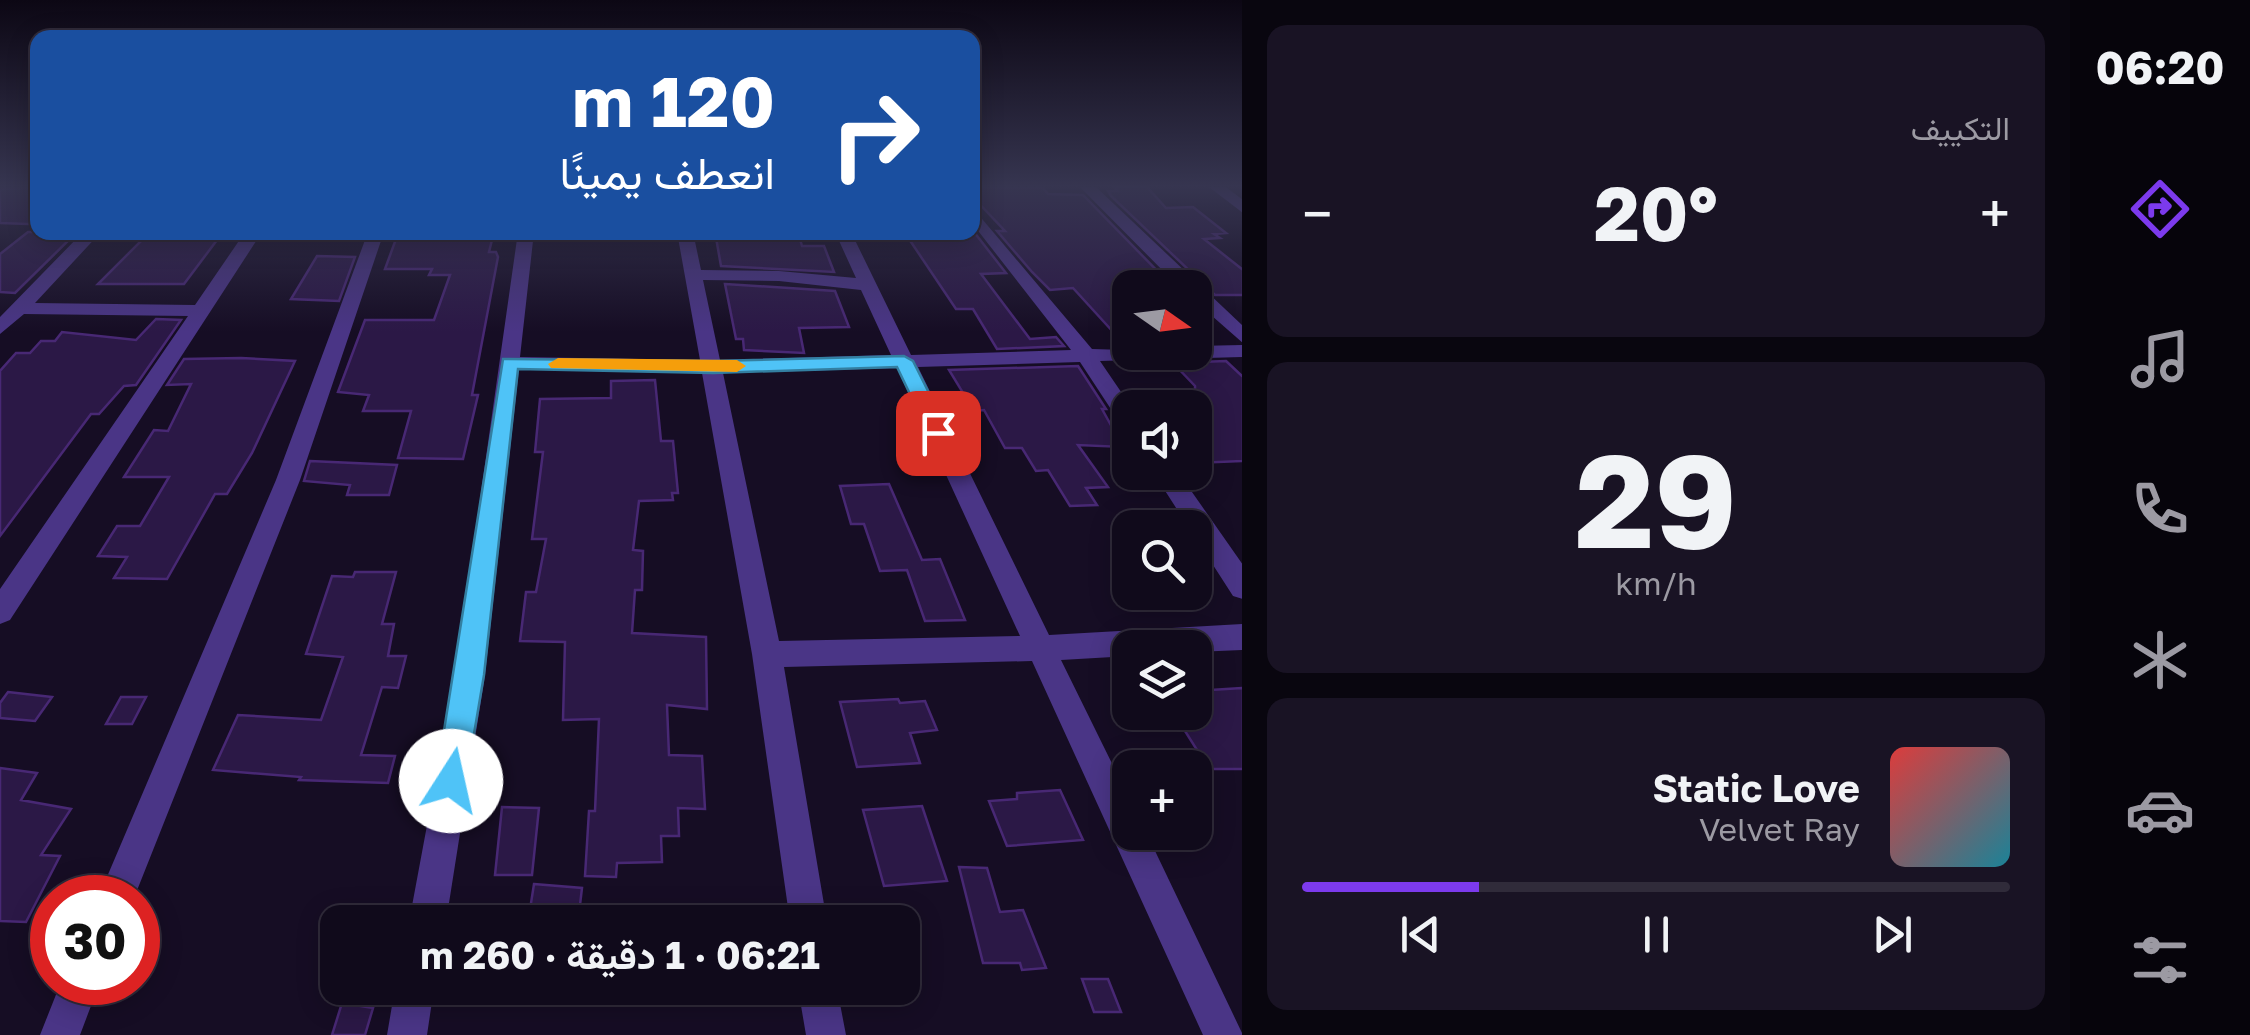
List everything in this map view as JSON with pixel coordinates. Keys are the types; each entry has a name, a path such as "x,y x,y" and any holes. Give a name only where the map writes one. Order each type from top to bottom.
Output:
{"street":[{"path":"990,235 1112,395"},
{"path":"1137,235 1173,270"},
{"path":"0,328 85,240"},
{"path":"0,612 249,240"},
{"path":"125,875 288,480 373,240"},
{"path":"429,905 470,675 525,240"},
{"path":"688,240 768,654 805,905"},
{"path":"848,240 1224,1035"},
{"path":"695,275 779,276 868,285"},
{"path":"18,308 202,311"},
{"path":"1212,308 1242,337"},
{"path":"510,363 713,367 1242,351"},
{"path":"1177,490 1242,588"},
{"path":"768,654 1044,648 1242,637"},
{"path":"60,1035 72,1005"},
{"path":"407,1035 412,1005"},
{"path":"821,1005 826,1035"}],"building":[{"path":"24,235 30,235 30,240 69,240 15,293 0,292 0,254"},
{"path":"1001,235 1122,235 1156,270 1112,270 1112,331 1073,288 1050,290"},
{"path":"1152,235 1216,235 1220,238 1204,239 1242,269 1242,295 1215,295 1212,270 1189,270"},
{"path":"142,240 217,240 184,284 98,284"},
{"path":"396,240 492,240 489,252 496,252 498,257 472,395 478,395 463,459 398,458 411,411 363,411 369,395 338,392 365,320 434,320 450,275 429,275 432,269 385,269"},
{"path":"716,240 800,240 802,246 824,246 834,272 721,266"},
{"path":"910,240 980,240 1006,273 981,274 1030,339 1056,337 1064,346 997,349 973,309 956,309"},
{"path":"317,256 355,257 339,301 291,299"},
{"path":"725,284 835,291 849,327 799,328 804,353 744,350 743,339 736,339"},
{"path":"156,319 181,320 136,385 124,386 99,414 91,414 0,536 0,371 16,353 30,353 41,341 55,341 62,332 136,340"},
{"path":"184,359 295,361 252,453 227,494 215,494 167,579 114,578 127,557 98,556 117,526 140,526 169,477 124,477 154,430 168,431 191,384 167,385"},
{"path":"1226,361 1242,376 1242,461 1212,462 1212,390 1195,390 1180,370 1212,370 1212,362"},
{"path":"1078,366 1106,409 1102,409 1112,427 1112,447 1078,445 1108,487 1086,488 1097,505 1070,506 1048,470 1036,471 1022,448 1005,448 984,410 974,411 949,370"},
{"path":"655,380 661,441 673,441 678,493 672,493 673,500 639,501 633,550 643,551 642,590 635,590 632,633 706,637 707,709 667,705 669,755 702,756 705,809 678,808 679,836 661,836 662,862 617,863 616,877 585,876 589,811 595,811 599,719 563,720 565,642 520,641 526,592 536,592 546,539 532,539 543,452 535,452 540,399 611,398 611,381"},
{"path":"310,461 397,465 389,495 347,495 350,485 304,481"},
{"path":"889,484 922,560 940,559 965,620 925,621 907,570 880,571 864,524 851,524 840,486"},
{"path":"355,572 396,572 382,624 394,624 388,656 406,656 398,688 382,687 361,755 395,756 388,783 299,780 301,777 213,770 238,715 321,720 343,657 306,654 332,576 353,577"},
{"path":"1242,688 1242,769 1212,769 1212,750 1197,750 1184,730 1212,730 1212,690"},
{"path":"8,692 52,697 35,721 0,718 0,703"},
{"path":"121,697 146,697 132,724 106,724"},
{"path":"898,699 900,703 925,701 937,730 910,733 920,763 857,767 840,702"},
{"path":"0,768 37,773 21,800 71,809 41,855 60,856 50,875 30,875 30,914 26,922 0,921"},
{"path":"1060,790 1083,840 1007,846 989,801 1017,799 1017,793"},
{"path":"922,806 947,881 884,886 863,810"},
{"path":"502,807 539,808 532,875 495,875"},
{"path":"959,867 987,868 1000,912 1023,910 1046,968 1022,970 1020,963 983,963"},
{"path":"534,884 582,888 580,905 531,905"},
{"path":"1082,979 1108,979 1121,1012 1094,1012"},
{"path":"341,1005 373,1008 365,1035 332,1035"}],"slow traffic":[{"path":"558,364 737,366"}],"route":[{"path":"451,781 470,675 510,363 713,367 904,361 938,433"}]}
